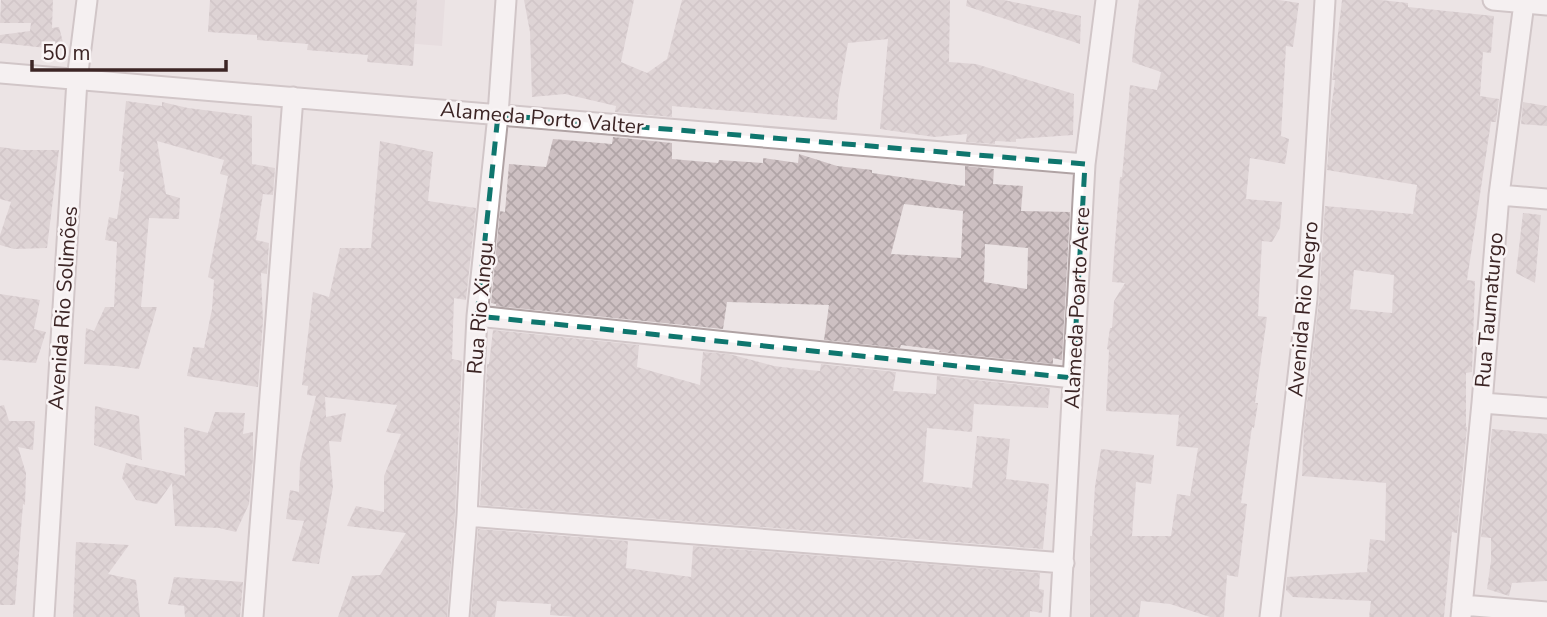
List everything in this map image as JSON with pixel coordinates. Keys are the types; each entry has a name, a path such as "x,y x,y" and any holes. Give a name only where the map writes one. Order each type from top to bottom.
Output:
{"street":[{"name":"Avenida Rio Solimões","path":"44,617 77,79 87,0"},
{"name":"Rua Rio Xingu","path":"459,617 477,316 498,115 506,0"},
{"name":"Alameda Poarto Acre","path":"1060,617 1085,164 1106,0"},
{"name":"Avenida Rio Negro","path":"1270,617 1307,299 1325,0"},
{"path":"1493,0 1547,5"},
{"name":"Rua Taumaturgo","path":"1461,611 1499,195 1524,3"},
{"name":"Alameda Porto Valter","path":"0,73 1085,164"},
{"path":"253,617 293,97"},
{"path":"1499,195 1547,199"},
{"path":"477,316 1073,378"},
{"path":"1482,402 1547,408"},
{"path":"467,516 1064,563"},
{"path":"1461,611 1547,612"}],"highlighted area":[{"path":"498,115 1085,164 1073,378 477,316"}],"shaded area":[{"path":"219,0 445,0 442,46 224,29"}],"building":[{"path":"1,0 53,0 52,28 59,27 65,50 0,43 0,35 30,31 31,23 0,23"},
{"path":"210,0 417,0 413,66 367,62 368,55 307,50 308,44 257,40 257,35 208,32"},
{"path":"524,0 634,0 621,62 647,73 667,59 682,0 950,0 949,62 976,64 1074,94 1073,135 1016,139 1016,142 995,141 995,144 966,142 967,134 934,137 880,129 888,39 848,43 837,120 672,106 672,117 615,112 616,106 565,94 532,97 530,32"},
{"path":"967,0 1004,0 1081,16 1080,44 966,6"},
{"path":"1139,0 1279,0 1299,3 1293,47 1286,46 1281,136 1289,139 1285,164 1250,158 1246,199 1282,202 1280,228 1272,242 1262,241 1258,316 1267,317 1255,403 1258,403 1241,503 1247,504 1238,577 1227,575 1224,617 1210,617 1170,604 1141,601 1139,617 1090,617 1090,536 1101,449 1154,455 1151,484 1136,482 1132,536 1171,536 1177,494 1190,496 1198,448 1176,446 1179,415 1106,411 1107,349 1114,301 1125,283 1112,282 1130,85 1157,90 1161,72 1132,62"},
{"path":"1342,0 1381,0 1408,3 1408,7 1494,16 1491,53 1483,52 1480,96 1499,99 1496,122 1491,122 1467,280 1475,281 1472,372 1466,373 1467,427 1457,533 1452,532 1444,617 1369,617 1371,601 1293,597 1286,590 1287,577 1367,572 1370,539 1385,541 1386,483 1302,476 1325,206 1413,214 1417,185 1327,170 1335,80 1332,80","holes":["1354,270 1394,275 1392,313 1350,309"]},
{"path":"126,101 162,106 162,102 252,116 252,164 275,168 273,195 263,194 256,240 269,243 267,274 261,273 263,321 258,387 187,376 193,347 204,348 212,309 214,280 208,277 228,176 220,174 224,160 157,141 166,194 180,198 179,219 149,218 141,307 157,307 139,369 84,364 86,328 94,331 105,307 114,307 117,242 105,240 109,217 117,219 124,172 119,171"},
{"path":"1523,102 1547,106 1547,126 1521,124"},
{"path":"613,137 672,143 672,159 718,163 719,160 763,163 763,158 798,163 799,154 837,166 872,170 872,173 965,186 965,166 994,169 993,184 1023,186 1021,211 1070,212 1062,360 1053,358 1053,364 939,352 940,350 901,345 900,348 824,340 829,305 727,302 723,329 496,306 491,303 500,211 505,212 509,164 546,167 553,139 612,144","holes":["904,204 963,211 961,258 891,254","985,244 1028,248 1027,289 984,282"]},
{"path":"380,141 433,152 428,201 476,208 466,300 454,298 452,359 462,361 447,617 338,617 352,576 380,575 406,533 347,526 356,506 384,512 384,476 401,434 386,432 397,405 325,397 326,417 346,413 341,442 329,441 333,487 319,564 292,561 304,521 286,519 290,490 299,492 300,463 316,396 307,395 308,386 302,385 313,292 329,297 340,248 371,248"},
{"path":"0,147 59,150 47,248 14,249 0,245 0,235 11,202 0,199"},
{"path":"1523,213 1541,215 1535,283 1516,273"},
{"path":"0,294 40,300 34,329 46,332 36,363 0,360"},
{"path":"493,330 639,345 637,367 700,385 703,352 729,354 774,366 799,369 820,371 821,364 896,372 893,391 936,394 937,376 1050,388 1048,408 974,404 972,432 927,428 923,482 972,488 977,436 1010,439 1006,479 1049,484 1043,549 480,505 487,364"},
{"path":"4,405 9,421 35,421 33,450 18,447 26,473 15,605 0,605 0,406"},
{"path":"95,406 139,416 142,460 94,445"},
{"path":"215,412 245,413 243,434 253,432 249,504 236,532 219,528 175,526 172,483 157,504 136,500 122,478 126,463 185,476 184,427 208,433"},
{"path":"1492,429 1547,434 1547,581 1512,583 1509,596 1487,589 1491,538 1481,537"},
{"path":"478,529 628,541 626,568 691,577 693,546 1040,573 1039,589 1044,590 1042,613 1030,611 1030,617 575,617 550,615 551,604 497,601 495,617 471,617"},
{"path":"76,542 129,545 108,574 136,580 140,617 73,617"},
{"path":"174,577 243,582 240,617 185,617 184,606 168,604"}]}
